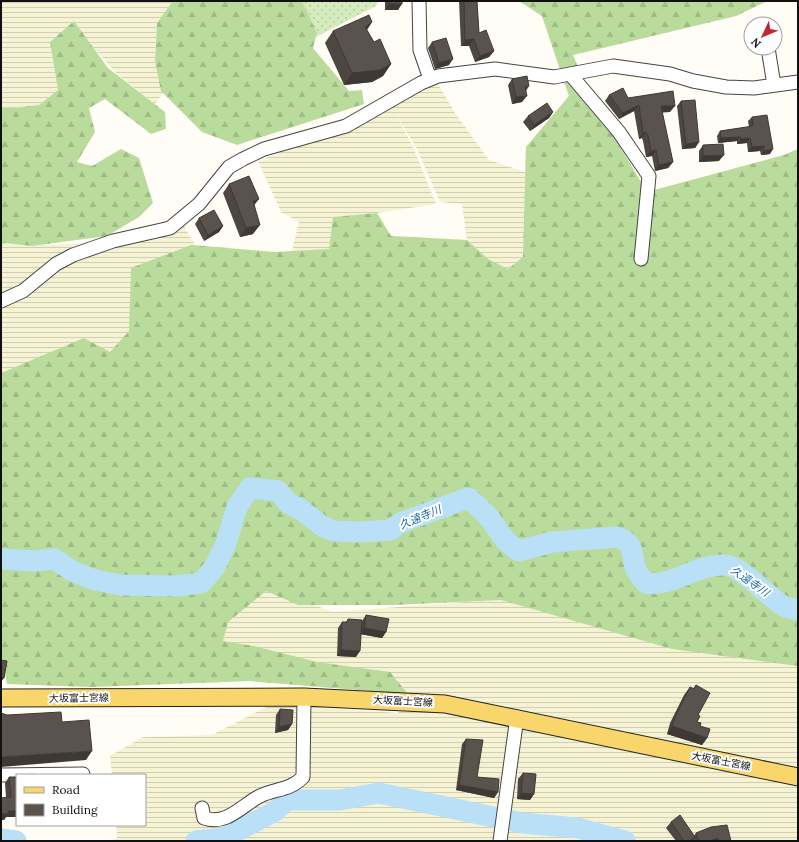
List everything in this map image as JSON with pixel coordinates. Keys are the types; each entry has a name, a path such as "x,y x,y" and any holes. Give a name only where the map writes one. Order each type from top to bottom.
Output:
{"main road":[{"name":"大坂富士宮線","path":"1,698 304,696 445,704 517,717 798,777"}],"street":[{"path":"419,1 420,50 430,79"},
{"path":"769,56 774,85"},
{"path":"1,300 23,291 56,264 73,255 113,241 170,228 199,204 221,174 242,159 264,149 346,126 430,79 458,72 494,69 554,77 613,66 670,74 693,81 726,87 754,88 798,82"},
{"path":"570,74 619,132 649,176 641,259"},
{"path":"202,808 204,818 210,820 225,818 237,813 244,806 261,796 295,785 303,777 304,696"},
{"path":"501,836 517,717"},
{"path":"1,775 16,775"}],"shaded area":[{"path":"1,1 173,1 174,2 157,23 155,57 163,93 155,104 118,75 89,43 74,21 50,42 58,90 39,105 13,108 1,107"},
{"path":"519,1 767,1 736,16 573,55 591,98 647,192 784,155 798,149 798,841 59,841 111,840 117,838 116,826 146,826 146,774 112,774 110,756 143,737 212,735 272,704 398,713 405,701 400,693 249,681 91,687 7,684 1,651 1,245 5,243 44,245 93,243 181,221 195,245 275,252 292,251 299,222 281,212 258,161 306,142 434,77 455,113 489,160 525,172 526,147 569,96 542,16","holes":["395,113 417,149 440,202 462,204 467,240 391,236 377,213 436,204 413,147","478,601 333,612 314,605 394,605"]}],"green space":[{"path":"173,1 302,1 317,33 313,48 349,91 362,90 364,104 237,145 202,132 161,91 155,61 157,23"},
{"path":"300,1 378,1 376,6 316,37"},
{"path":"519,1 767,1 736,16 573,55 591,98 647,192 784,155 798,149 798,666 672,649 501,600 394,605 298,605 266,591 228,622 223,641 254,646 317,662 390,672 408,694 249,681 91,687 7,684 1,651 1,373 84,338 110,352 129,331 131,268 191,245 275,252 329,249 333,217 377,213 391,236 467,240 488,259 508,269 523,257 526,147 569,96 542,16"},
{"path":"74,21 108,68 165,112 166,129 151,134 105,99 89,108 95,132 77,162 92,166 121,149 139,158 153,203 139,217 107,236 32,246 5,243 1,245 1,107 13,108 39,105 58,90 50,42"}],"building":[{"path":"389,1 402,1 402,4 389,4"},
{"path":"464,1 477,1 479,33 486,30 494,51 480,56 474,39 465,40"},
{"path":"369,15 372,22 365,27 374,42 380,39 391,64 380,70 352,73 333,31"},
{"path":"446,38 453,59 439,63 432,42"},
{"path":"527,76 529,86 525,87 527,96 516,97 512,79"},
{"path":"623,88 628,98 673,91 675,106 661,106 673,162 659,165 656,150 651,151 648,135 646,132 643,133 639,105 623,113 609,95"},
{"path":"695,100 699,142 686,144 681,101"},
{"path":"547,103 553,112 534,125 528,116"},
{"path":"767,115 773,149 764,151 764,146 752,147 750,138 721,138 720,131 753,126 752,117"},
{"path":"723,144 724,155 703,156 703,145"},
{"path":"249,176 259,199 253,201 260,225 246,228 229,184"},
{"path":"214,210 223,226 208,235 199,218"},
{"path":"366,615 389,619 386,632 364,628"},
{"path":"348,619 362,620 360,651 341,650 342,622 347,622"},
{"path":"1,660 7,661 4,678 1,678"},
{"path":"696,685 710,693 698,715 700,716 697,722 701,723 700,726 710,729 707,738 672,726 690,687 694,689"},
{"path":"280,709 293,710 292,724 279,727"},
{"path":"61,712 62,722 89,720 92,751 1,757 1,713 7,715"},
{"path":"466,739 483,740 477,777 499,779 498,792 459,785"},
{"path":"523,773 536,774 534,794 521,793"},
{"path":"9,777 16,777 16,811 8,811 8,814 1,814 1,798 11,797"},
{"path":"680,815 695,837 690,841 684,841 671,822"},
{"path":"727,825 731,841 719,841 718,838 710,841 699,841 696,833 711,827"}],"waterway":[{"name":"久遠寺川","path":"1,559 34,561 55,559 72,571 95,580 121,585 176,586 201,583 214,568 225,546 237,507 250,488 278,491 288,503 300,509 322,526 334,531 361,532 391,530 400,523 468,498 489,517 506,541 519,551 552,542 617,537 623,539 630,545 636,569 646,583 667,582 715,565 726,565 746,576 783,606 798,610"},
{"path":"196,841 223,838 274,812 287,800 340,800 379,793 522,823 578,828 625,841"},
{"path":"1,839 16,841"}]}
